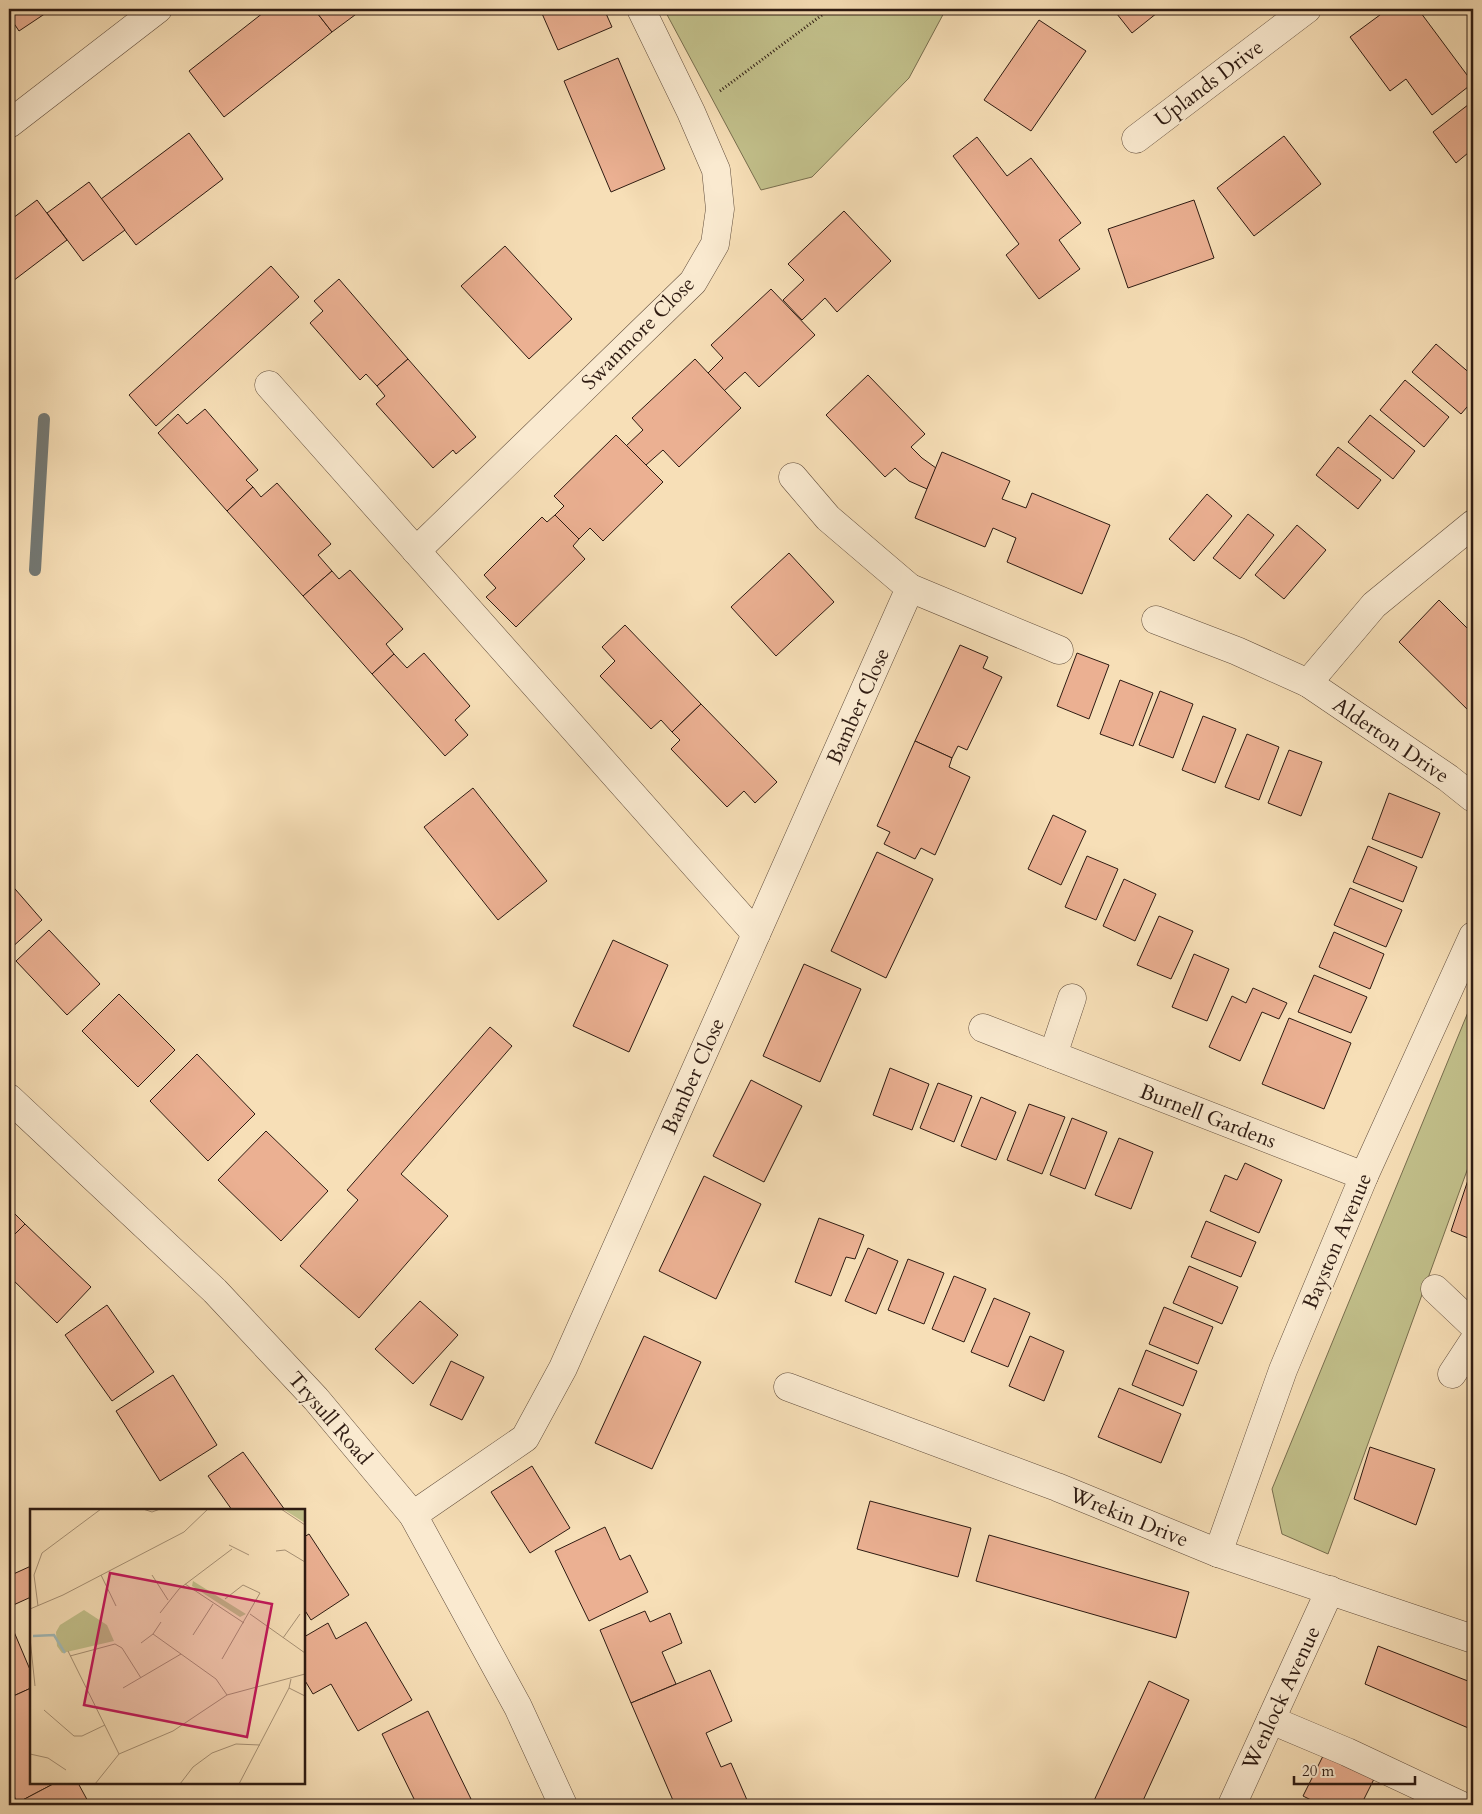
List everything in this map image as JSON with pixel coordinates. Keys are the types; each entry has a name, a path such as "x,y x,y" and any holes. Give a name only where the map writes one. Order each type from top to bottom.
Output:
{"street":[{"path":"9,124 158,9"},
{"name":"Swanmore Close","path":"416,551 693,282 715,244 720,209 716,170 691,112 641,9"},
{"name":"Uplands Drive","path":"1136,138 1307,9"},
{"path":"269,384 756,934"},
{"path":"793,477 828,518 910,588 1058,650"},
{"name":"Alderton Drive","path":"1308,684 1374,605 1473,524"},
{"name":"Bamber Close","path":"414,1515 525,1438 563,1368 910,588"},
{"name":"Alderton Drive","path":"1156,620 1237,650 1308,684 1448,778 1473,798"},
{"name":"Bayston Avenue","path":"1218,1553 1283,1370 1364,1176 1473,936"},
{"path":"1052,1055 1072,998"},
{"name":"Burnell Gardens","path":"983,1028 1364,1176"},
{"name":"Trysull Road","path":"9,1098 215,1291 316,1399 414,1515 518,1707 563,1805"},
{"path":"1435,1289 1473,1325"},
{"path":"1452,1374 1473,1342"},
{"name":"Wrekin Drive","path":"788,1387 1057,1487 1218,1553 1473,1639"},
{"name":"Wenlock Avenue","path":"1232,1805 1330,1590"},
{"path":"1271,1720 1347,1752 1460,1805"}],"path":[{"path":"691,112 830,9"}],"shaded area":[{"path":"664,9 946,9 909,78 812,177 761,190"},
{"path":"1473,1000 1473,1154 1328,1554 1282,1534 1272,1489"}],"building":[{"path":"9,9 52,9 19,31 9,16"},
{"path":"268,9 314,9 332,32 224,117 189,71"},
{"path":"314,9 363,9 332,32"},
{"path":"540,9 604,9 612,27 558,50"},
{"path":"1113,9 1162,9 1132,33"},
{"path":"1388,9 1418,9 1473,83 1432,115 1406,79 1390,91 1350,37"},
{"path":"1039,20 1086,51 1031,131 984,100"},
{"path":"618,58 665,169 611,192 564,81"},
{"path":"1473,101 1473,159 1468,153 1456,163 1433,132"},
{"path":"189,133 223,179 136,245 101,199"},
{"path":"1284,136 1321,184 1254,236 1217,188"},
{"path":"977,137 1007,176 1031,158 1081,223 1059,240 1080,269 1039,299 1006,255 1019,244 953,156"},
{"path":"89,182 125,230 83,261 47,213"},
{"path":"37,200 67,240 9,284 9,221"},
{"path":"1194,200 1214,258 1128,288 1108,229"},
{"path":"844,211 891,261 837,312 825,298 802,320 783,300 804,280 788,264"},
{"path":"505,246 572,319 529,359 461,286"},
{"path":"271,266 299,297 156,426 129,395"},
{"path":"339,279 408,359 377,386 366,374 360,380 310,323 323,311 314,301"},
{"path":"771,289 815,335 759,387 745,372 724,391 708,373 723,358 711,345"},
{"path":"1436,344 1473,376 1473,400 1461,414 1412,372"},
{"path":"408,359 476,437 456,454 453,450 433,468 376,404 385,396 377,386"},
{"path":"695,359 741,408 679,467 663,450 646,465 626,446 643,430 632,418"},
{"path":"868,375 925,434 911,447 936,468 927,489 909,481 895,468 885,477 826,415"},
{"path":"1405,380 1449,417 1424,447 1380,410"},
{"path":"205,409 258,470 246,480 253,487 227,511 158,433 178,414 187,424"},
{"path":"1370,415 1415,451 1393,479 1348,442"},
{"path":"616,435 663,482 603,541 590,528 579,539 555,515 564,506 554,496"},
{"path":"1338,447 1381,480 1358,509 1316,475"},
{"path":"942,452 1010,481 1002,499 1026,508 1032,493 1110,525 1082,594 1007,562 1016,538 993,528 985,547 915,518"},
{"path":"277,483 331,544 318,555 332,571 303,596 227,511 253,487 261,497"},
{"path":"1207,494 1232,516 1194,561 1169,539"},
{"path":"1248,514 1274,535 1240,579 1213,558"},
{"path":"555,515 579,539 573,546 585,559 516,627 486,597 496,588 484,575 542,517 547,522"},
{"path":"1297,525 1326,550 1284,599 1255,575"},
{"path":"789,553 834,602 776,656 731,607"},
{"path":"350,570 403,629 386,644 394,654 372,674 303,596 332,571 339,579"},
{"path":"1439,600 1473,634 1473,715 1399,642"},
{"path":"625,625 701,704 672,732 661,720 651,729 600,676 615,661 602,647"},
{"path":"960,645 988,657 983,668 1002,677 967,750 958,746 952,758 915,741"},
{"path":"424,653 470,706 455,720 468,735 445,756 372,674 394,654 407,668"},
{"path":"1077,653 1109,665 1089,719 1057,706"},
{"path":"1120,680 1153,693 1133,746 1100,734"},
{"path":"1160,691 1193,704 1173,758 1139,745"},
{"path":"701,704 777,782 755,803 744,791 727,807 671,749 680,740 672,732"},
{"path":"1203,716 1236,729 1215,783 1182,770"},
{"path":"1247,734 1279,747 1259,800 1225,787"},
{"path":"915,741 952,758 949,767 970,777 935,855 921,848 915,859 884,844 890,832 877,826"},
{"path":"1289,750 1322,762 1301,816 1268,803"},
{"path":"473,788 547,881 498,920 424,827"},
{"path":"1389,793 1440,813 1422,858 1372,839"},
{"path":"1053,815 1086,831 1061,885 1028,869"},
{"path":"1368,846 1417,867 1403,902 1353,882"},
{"path":"877,852 933,879 886,978 831,951"},
{"path":"1087,856 1118,869 1096,920 1065,907"},
{"path":"1124,879 1156,894 1135,941 1103,926"},
{"path":"9,882 42,920 9,950"},
{"path":"1350,888 1402,910 1386,947 1334,925"},
{"path":"1159,916 1193,931 1171,979 1137,965"},
{"path":"49,930 100,984 67,1015 16,961"},
{"path":"1334,932 1384,954 1370,989 1319,967"},
{"path":"613,940 668,965 629,1052 573,1026"},
{"path":"1194,954 1229,969 1207,1021 1172,1007"},
{"path":"804,964 861,989 820,1082 763,1056"},
{"path":"1314,975 1367,997 1351,1033 1298,1012"},
{"path":"1253,988 1287,1003 1279,1019 1262,1012 1240,1061 1209,1047 1232,996 1246,1003"},
{"path":"119,994 175,1050 138,1087 82,1031"},
{"path":"1289,1018 1351,1043 1324,1109 1262,1084"},
{"path":"490,1027 512,1046 401,1174 448,1216 359,1318 300,1266 358,1200 347,1190"},
{"path":"197,1054 255,1114 208,1161 150,1101"},
{"path":"890,1068 929,1084 912,1130 873,1115"},
{"path":"751,1080 802,1106 764,1182 713,1156"},
{"path":"938,1083 972,1096 954,1142 920,1128"},
{"path":"981,1097 1016,1112 996,1160 961,1146"},
{"path":"1029,1104 1065,1117 1042,1174 1007,1160"},
{"path":"1072,1118 1107,1132 1085,1189 1050,1175"},
{"path":"266,1131 328,1191 281,1241 218,1180"},
{"path":"1119,1138 1153,1152 1131,1209 1095,1195"},
{"path":"1245,1163 1282,1180 1259,1233 1210,1211 1225,1175 1237,1180"},
{"path":"1471,1171 1473,1172 1473,1240 1451,1231"},
{"path":"704,1176 761,1204 716,1299 659,1271"},
{"path":"9,1208 25,1224 9,1240"},
{"path":"819,1218 864,1235 855,1259 846,1257 831,1296 795,1282"},
{"path":"1206,1221 1256,1242 1241,1277 1191,1257"},
{"path":"25,1224 91,1287 57,1323 9,1276 9,1240"},
{"path":"868,1248 898,1261 876,1314 845,1301"},
{"path":"908,1259 944,1273 924,1324 888,1310"},
{"path":"1189,1266 1238,1287 1222,1324 1173,1303"},
{"path":"954,1276 986,1289 964,1342 932,1329"},
{"path":"994,1298 1030,1313 1008,1367 971,1352"},
{"path":"420,1301 458,1335 413,1384 375,1349"},
{"path":"107,1305 154,1372 112,1401 65,1335"},
{"path":"1164,1307 1213,1327 1198,1364 1149,1344"},
{"path":"644,1336 701,1362 652,1469 595,1443"},
{"path":"1030,1336 1064,1351 1044,1401 1009,1386"},
{"path":"1146,1350 1197,1371 1183,1406 1132,1385"},
{"path":"451,1361 484,1377 462,1420 430,1405"},
{"path":"173,1375 217,1445 160,1481 116,1411"},
{"path":"1119,1388 1181,1414 1161,1463 1098,1437"},
{"path":"1370,1447 1435,1469 1416,1525 1354,1499"},
{"path":"243,1452 284,1509 231,1509 208,1476"},
{"path":"532,1466 570,1528 530,1553 491,1492"},
{"path":"870,1501 971,1528 958,1577 857,1549"},
{"path":"605,1527 620,1560 630,1555 648,1592 589,1621 555,1551"},
{"path":"309,1534 349,1595 311,1620 305,1611 305,1536"},
{"path":"989,1535 1189,1592 1176,1638 976,1581"},
{"path":"30,1566 30,1597 9,1607 9,1576"},
{"path":"645,1611 650,1622 670,1613 682,1643 662,1652 676,1684 631,1703 600,1630"},
{"path":"9,1620 30,1670 30,1688 9,1698"},
{"path":"366,1622 412,1700 358,1731 331,1684 313,1694 305,1681 305,1636 328,1623 336,1639"},
{"path":"1378,1646 1473,1683 1473,1730 1365,1684"},
{"path":"710,1670 732,1721 706,1733 721,1767 731,1763 747,1800 736,1805 675,1805 631,1703"},
{"path":"1149,1681 1189,1700 1141,1805 1092,1805"},
{"path":"30,1688 30,1784 53,1784 17,1803 9,1783 9,1698"},
{"path":"428,1711 471,1799 458,1805 417,1805 382,1734"},
{"path":"1325,1752 1375,1777 1361,1805 1321,1805 1303,1796"},
{"path":"53,1784 79,1784 90,1805 18,1805 17,1803"}],"waterway":[{"path":"35,570 44,419"}]}
